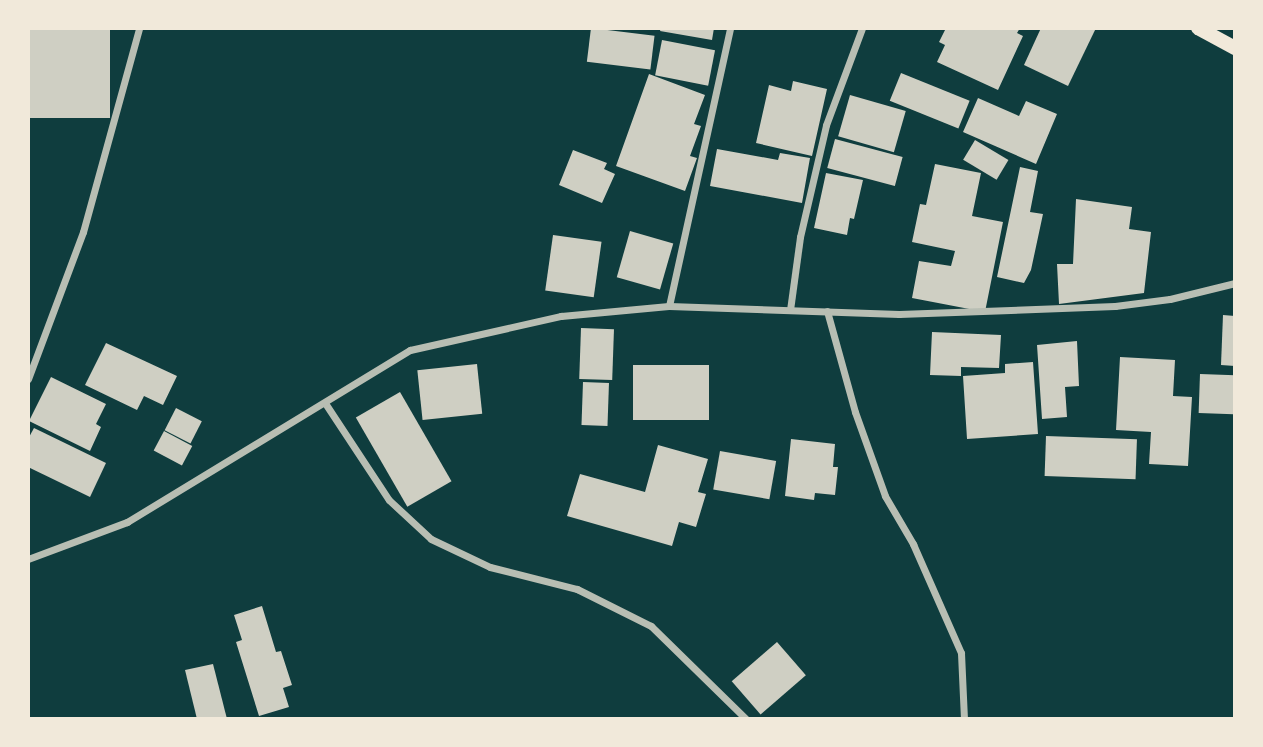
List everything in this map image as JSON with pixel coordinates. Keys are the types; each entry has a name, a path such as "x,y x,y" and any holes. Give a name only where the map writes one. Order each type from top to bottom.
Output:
{"main road":[{"path":"1198,28 1235,48"}],"street":[{"path":"28,379 83,232 139,28"},
{"path":"670,306 730,28"},
{"path":"790,310 800,237 825,125 862,28"},
{"path":"28,559 127,522 410,350 561,316 670,306 899,314 1115,306 1170,299 1235,283"},
{"path":"827,312 855,412 885,496 912,544 961,653 964,719"},
{"path":"326,403 389,500 431,539 490,567 577,589 651,626 746,719"}],"building":[{"path":"28,28 110,28 110,118 28,118"},
{"path":"591,28 655,36 650,70 587,62"},
{"path":"661,28 714,28 712,40 660,31"},
{"path":"946,28 1020,28 1017,33 1023,36 998,90 937,62 945,45 939,42"},
{"path":"1041,28 1096,28 1068,86 1024,65"},
{"path":"662,40 715,50 708,86 655,75"},
{"path":"901,73 970,101 958,129 890,101"},
{"path":"649,74 705,95 694,124 701,126 690,156 697,158 685,191 616,166"},
{"path":"793,81 827,89 812,156 756,143 769,85 791,91"},
{"path":"850,95 906,111 894,152 838,136"},
{"path":"978,98 1019,116 1026,101 1057,114 1036,164 963,132"},
{"path":"835,139 903,157 895,186 827,168"},
{"path":"975,140 1008,160 997,180 963,160"},
{"path":"717,149 778,160 780,153 810,158 802,203 710,186"},
{"path":"573,150 607,163 604,169 615,174 602,203 559,185"},
{"path":"935,164 981,173 972,216 1003,222 985,312 912,298 919,261 951,266 955,251 912,242 920,204 926,205"},
{"path":"1020,167 1038,171 1030,212 1043,214 1031,270 1024,283 997,277"},
{"path":"826,173 863,180 854,219 850,218 847,235 814,228"},
{"path":"1076,199 1132,207 1129,229 1151,232 1144,293 1059,304 1057,264 1073,264"},
{"path":"630,231 673,243 660,290 617,277"},
{"path":"553,235 602,242 594,297 545,290"},
{"path":"1223,315 1235,316 1235,366 1221,365"},
{"path":"581,328 614,329 612,380 579,379"},
{"path":"932,332 1001,335 999,368 961,367 961,376 930,375"},
{"path":"1077,341 1079,386 1065,387 1067,417 1042,419 1037,345"},
{"path":"106,343 177,376 163,405 144,396 137,410 85,385"},
{"path":"1120,357 1175,360 1173,396 1192,397 1188,466 1149,464 1151,432 1116,430"},
{"path":"1033,362 1038,434 967,439 963,376 1005,373 1005,364"},
{"path":"477,364 482,414 423,420 417,370"},
{"path":"633,365 709,365 709,420 633,420"},
{"path":"1200,374 1235,375 1234,414 1199,413"},
{"path":"51,377 106,404 96,424 101,427 90,451 29,421"},
{"path":"583,382 609,383 607,426 581,425"},
{"path":"400,392 451,481 407,507 356,418"},
{"path":"176,408 202,421 190,443 165,430"},
{"path":"34,428 106,463 90,497 28,467 28,439"},
{"path":"164,431 192,446 182,465 154,450"},
{"path":"1046,436 1137,439 1136,479 1045,476"},
{"path":"791,439 835,444 833,467 838,467 835,495 815,493 814,500 785,496"},
{"path":"658,445 708,459 698,492 706,494 696,527 679,522 672,546 567,516 580,474 645,492"},
{"path":"720,451 776,461 769,499 713,489"},
{"path":"262,606 276,652 281,651 292,685 283,688 289,707 259,716 236,642 242,640 234,615"},
{"path":"777,642 806,675 761,715 732,681"},
{"path":"213,664 227,719 197,719 185,670"}]}
